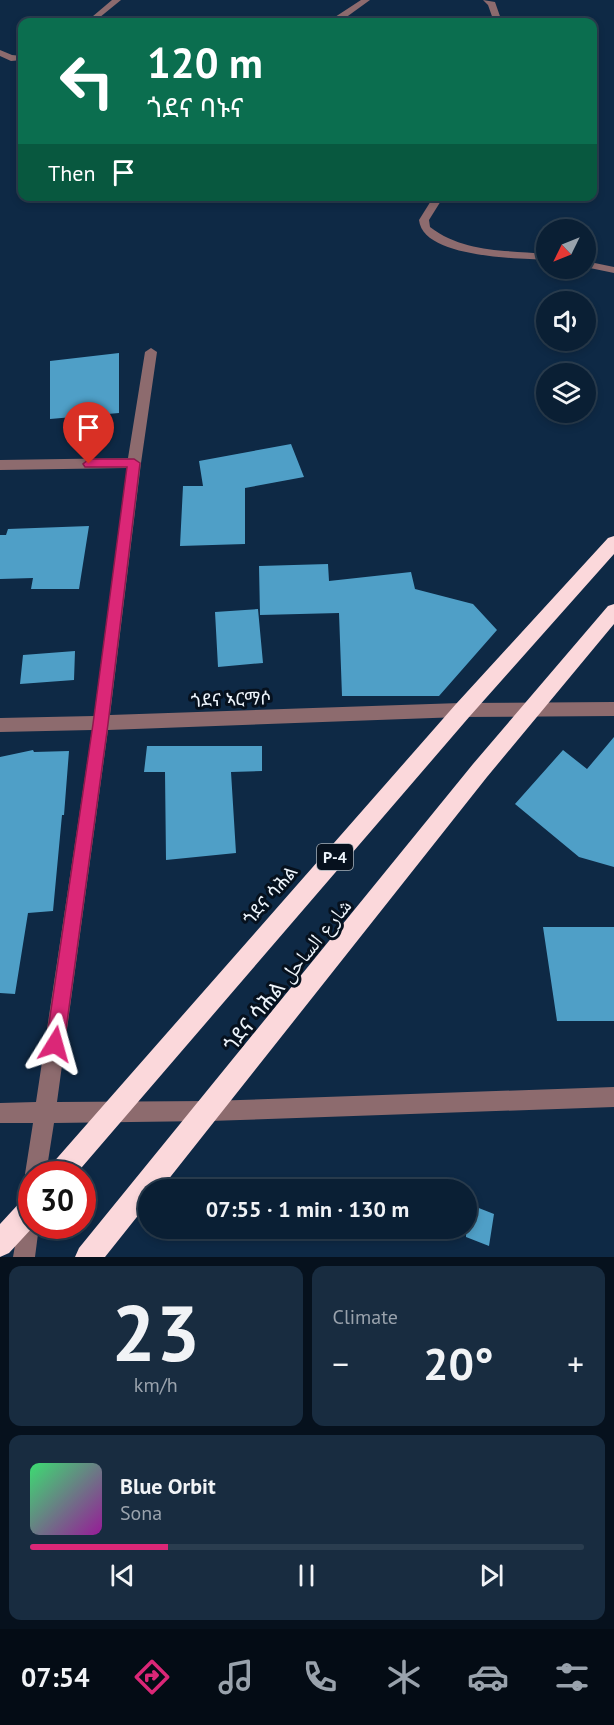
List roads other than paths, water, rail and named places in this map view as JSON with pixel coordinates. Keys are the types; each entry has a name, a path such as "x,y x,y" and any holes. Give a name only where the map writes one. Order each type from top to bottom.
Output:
{"highway":[{"name":"ጎደና ሳሕል","path":"71,1161 463,710 614,543"},
{"name":"ጎደና ሳሕል شارع الساحل","path":"88,1257 209,1111 530,708 614,610"},
{"path":"0,1244 18,1223"}],"street":[{"path":"95,18 117,0"},
{"path":"340,18 366,0"},
{"path":"487,0 492,4 497,18"},
{"path":"0,53 11,58 18,58"},
{"path":"436,201 424,220 425,228 435,238 450,246 476,251 536,257"},
{"path":"596,266 614,270"},
{"path":"38,1161 101,724 134,463 152,352"},
{"path":"0,465 134,463"},
{"name":"ጎደና ኣርማሶ","path":"0,725 101,724 530,708 614,709"},
{"path":"0,1113 209,1111 614,1097"},
{"path":"24,1257 27,1239"}]}
